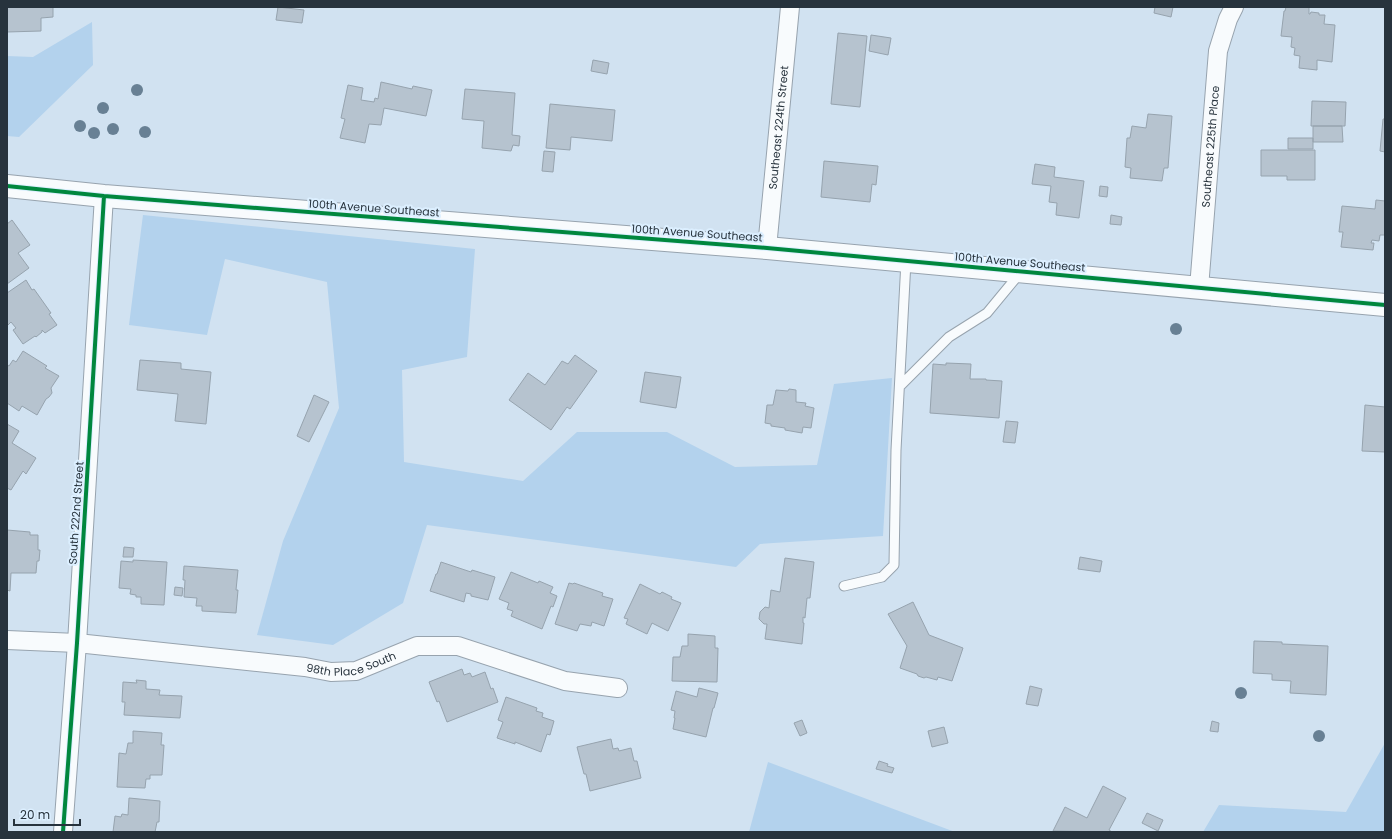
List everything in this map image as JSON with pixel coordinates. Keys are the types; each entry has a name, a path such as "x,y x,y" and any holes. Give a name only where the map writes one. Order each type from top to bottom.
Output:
{"street":[{"name":"Southeast 224th Street","path":"767,248 790,7"},
{"name":"Southeast 225th Place","path":"1199,288 1218,51 1228,19 1234,7"},
{"name":"100th Avenue Southeast","path":"7,186 104,196 767,248 1385,305"},
{"name":"South 222nd Street","path":"63,832 77,643 104,196"},
{"name":"98th Place South","path":"7,640 77,643 305,667 331,672 356,670 417,646 458,646 565,681 618,688"}],"lane":[{"path":"844,586 882,577 894,565 896,450 906,261"},
{"path":"900,386 949,337 987,313 1021,272"}],"shaded area":[{"path":"92,22 93,65 19,137 7,136 7,56 33,57"},
{"path":"143,215 475,249 467,357 402,370 404,462 523,481 577,432 667,432 735,467 817,465 834,384 892,378 883,536 760,544 736,567 427,525 403,603 333,645 257,635 283,541 339,408 327,282 225,259 207,335 129,325"},
{"path":"1385,743 1385,832 1203,832 1219,805 1346,812"},
{"path":"768,762 955,832 749,832"}],"building":[{"path":"7,7 53,7 53,17 41,18 41,31 7,32"},
{"path":"278,7 304,10 302,23 276,20"},
{"path":"1155,7 1173,7 1171,17 1154,13"},
{"path":"1286,7 1309,7 1309,14 1311,12 1319,13 1319,15 1325,15 1324,24 1335,25 1332,62 1317,60 1317,70 1299,68 1300,56 1294,55 1295,48 1291,47 1292,37 1281,36 1284,11"},
{"path":"838,33 867,36 860,107 831,104"},
{"path":"871,35 891,38 888,55 869,51"},
{"path":"593,60 609,63 607,74 591,71"},
{"path":"381,82 412,89 413,86 432,90 426,116 384,108 381,125 369,124 365,143 340,138 345,119 341,118 348,85 363,88 361,100 374,102 375,98 378,99"},
{"path":"465,89 515,93 512,135 520,136 519,146 513,145 511,151 482,148 484,121 462,119"},
{"path":"1312,101 1346,102 1345,126 1311,126"},
{"path":"550,104 615,110 612,141 571,137 570,150 546,148"},
{"path":"1148,114 1172,116 1168,168 1164,168 1162,181 1130,178 1131,168 1125,167 1127,138 1130,138 1132,126 1146,128"},
{"path":"1383,119 1385,119 1385,152 1380,151"},
{"path":"1313,126 1342,126 1343,142 1313,142"},
{"path":"1288,138 1313,138 1313,149 1288,149"},
{"path":"1261,150 1315,150 1315,180 1287,180 1287,176 1261,176"},
{"path":"544,151 555,152 553,172 542,171"},
{"path":"824,161 878,166 876,185 872,184 870,202 821,197"},
{"path":"1035,164 1055,167 1054,177 1084,181 1079,218 1056,215 1057,203 1049,202 1051,186 1032,184"},
{"path":"1100,186 1108,187 1107,197 1099,196"},
{"path":"1376,200 1385,201 1385,235 1380,235 1379,241 1372,240 1371,243 1374,243 1373,250 1341,247 1343,232 1339,232 1342,206 1375,209"},
{"path":"1111,215 1122,217 1121,225 1110,224"},
{"path":"12,220 30,245 18,253 29,268 7,284 7,224"},
{"path":"26,280 32,290 34,289 51,313 49,314 57,325 45,333 42,330 42,332 36,337 35,336 23,344 13,330 16,328 11,322 7,326 7,293"},
{"path":"23,351 47,366 45,368 59,376 51,388 52,393 46,399 37,415 22,406 19,411 7,403 7,365 9,366 13,360 16,362"},
{"path":"575,355 597,371 570,409 567,407 551,430 509,400 528,373 545,385 562,361 568,364"},
{"path":"140,360 181,363 181,369 211,372 206,424 175,421 178,394 137,390"},
{"path":"946,363 971,364 970,379 1002,381 999,418 930,413 933,364 946,365"},
{"path":"645,372 681,377 676,408 640,402"},
{"path":"789,389 796,390 796,402 806,403 805,406 814,408 811,428 803,427 802,433 785,430 785,428 771,426 771,424 765,423 767,405 773,405 776,390 788,391"},
{"path":"314,395 329,402 309,442 297,436"},
{"path":"1365,405 1385,407 1385,452 1362,451"},
{"path":"1006,421 1018,422 1015,443 1003,442"},
{"path":"7,424 19,431 12,443 36,458 26,474 23,471 11,490 7,488"},
{"path":"7,530 30,532 30,535 38,535 38,550 40,550 36,573 11,573 10,591 7,590"},
{"path":"124,547 134,548 133,557 123,557"},
{"path":"1080,557 1102,561 1100,572 1078,569"},
{"path":"785,558 814,562 810,598 807,598 805,618 803,617 804,623 802,644 765,639 767,624 764,624 759,619 760,612 765,607 769,608 771,590 780,592"},
{"path":"133,560 167,562 164,605 141,604 141,597 136,597 136,595 130,594 131,589 119,588 121,561 133,562"},
{"path":"441,562 471,572 472,570 495,577 488,600 471,596 471,594 466,593 464,602 430,591"},
{"path":"184,566 238,570 236,613 202,611 202,606 196,606 197,598 184,597"},
{"path":"511,572 538,583 539,581 553,587 550,593 557,596 553,607 551,606 542,629 511,616 513,611 507,609 509,603 499,599"},
{"path":"569,583 574,583 603,593 602,596 613,599 604,626 592,622 591,626 580,624 577,631 555,624"},
{"path":"640,584 660,594 662,592 672,597 671,599 681,603 668,631 652,623 647,634 626,624 628,619 624,618"},
{"path":"175,587 183,588 182,596 174,595"},
{"path":"913,602 929,635 963,648 952,681 938,677 937,680 926,677 924,678 900,668 907,646 888,614"},
{"path":"688,634 715,636 715,648 718,648 717,682 672,681 673,657 680,657 682,646 688,646"},
{"path":"1254,641 1328,646 1326,695 1290,693 1291,681 1272,680 1272,674 1253,673"},
{"path":"462,669 464,675 470,673 472,677 485,672 491,689 493,688 498,702 447,722 439,701 437,702 429,682"},
{"path":"136,680 146,681 146,689 160,690 159,695 182,696 180,718 124,715 125,702 122,702 123,682 137,683"},
{"path":"1030,686 1042,689 1038,706 1026,704"},
{"path":"699,688 718,693 706,737 673,729 675,711 671,710 676,691 697,697"},
{"path":"506,697 537,708 536,711 543,713 542,717 554,721 550,735 547,734 541,752 515,742 515,744 497,738 503,722 498,720"},
{"path":"802,720 807,733 800,736 794,723"},
{"path":"1212,721 1219,723 1218,732 1210,731"},
{"path":"944,727 948,743 932,747 928,731"},
{"path":"133,731 162,733 161,745 164,745 162,775 150,775 150,779 146,779 145,788 117,787 119,753 126,754 128,743 133,743"},
{"path":"611,739 613,749 618,748 619,751 631,748 634,761 637,761 641,778 590,791 577,747"},
{"path":"879,761 894,768 892,773 876,769"},
{"path":"1103,786 1126,798 1109,830 1112,832 1053,831 1065,807 1087,818"},
{"path":"129,798 160,801 159,822 157,822 155,832 113,832 115,816 121,817 122,814 128,815"},
{"path":"1147,813 1163,820 1158,831 1142,823"}],"cycle path":[{"path":"7,186 104,196 767,248 1385,305"},
{"path":"63,832 77,643 104,196"}]}
